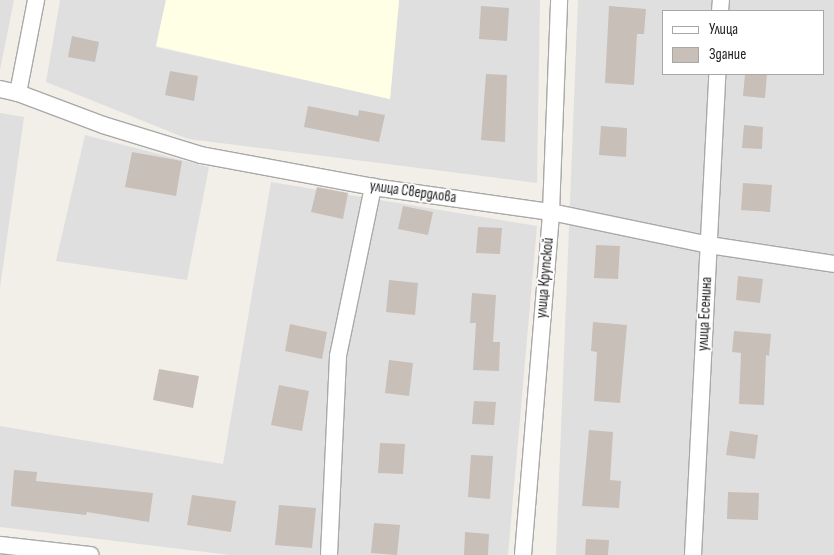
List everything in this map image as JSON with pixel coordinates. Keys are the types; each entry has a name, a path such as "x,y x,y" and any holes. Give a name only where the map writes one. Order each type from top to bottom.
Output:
{"street":[{"path":"18,93 36,0"},
{"name":"улица Крупской","path":"523,555 551,212 559,0"},
{"name":"улица Есенина","path":"693,555 717,75"},
{"name":"улица Свердлова","path":"0,89 18,93 103,125 201,155 373,187 551,212 709,245 834,264"},
{"path":"328,555 338,356 373,187"},
{"path":"0,545 90,555"}],"shaded area":[{"path":"0,0 14,0 0,70"},
{"path":"60,0 166,0 156,47 390,99 399,0 540,0 537,183 188,139 46,82"},
{"path":"166,0 399,0 390,99 156,46"},
{"path":"578,0 834,0 834,555 556,555"},
{"path":"0,113 24,117 0,288"},
{"path":"85,135 209,167 187,280 56,261"},
{"path":"271,182 537,226 508,555 230,555 0,527 0,426 223,464"}],"building":[{"path":"481,6 509,8 507,41 479,39"},
{"path":"609,6 646,9 644,34 637,34 634,85 605,83"},
{"path":"72,36 99,42 95,62 68,57"},
{"path":"170,71 198,76 194,101 165,95"},
{"path":"486,74 507,75 505,142 481,140"},
{"path":"745,75 767,75 765,98 743,96"},
{"path":"308,106 358,116 359,110 385,115 379,142 304,127"},
{"path":"744,125 763,127 762,149 742,148"},
{"path":"601,126 627,128 626,157 599,155"},
{"path":"132,152 182,161 176,196 125,187"},
{"path":"743,183 772,185 770,212 741,210"},
{"path":"317,187 348,193 343,219 311,212"},
{"path":"403,206 433,212 428,235 398,229"},
{"path":"478,227 502,228 500,254 476,253"},
{"path":"596,245 620,246 618,279 594,278"},
{"path":"738,276 763,279 760,303 736,300"},
{"path":"389,280 418,283 415,315 386,312"},
{"path":"472,293 496,295 493,342 500,342 499,371 473,370 476,323 470,323"},
{"path":"593,322 627,325 620,403 594,401 597,352 591,351"},
{"path":"290,324 327,332 322,359 285,351"},
{"path":"734,331 771,334 769,356 766,355 764,405 739,404 741,353 732,352"},
{"path":"389,360 413,363 409,396 385,393"},
{"path":"159,369 199,376 193,408 153,400"},
{"path":"279,385 309,391 302,431 271,425"},
{"path":"474,401 496,402 494,425 472,424"},
{"path":"589,430 613,432 610,480 621,481 619,508 582,506"},
{"path":"730,431 758,435 755,459 726,455"},
{"path":"380,443 405,444 403,474 378,473"},
{"path":"471,455 493,456 490,499 468,497"},
{"path":"14,470 37,472 36,481 153,493 149,522 87,512 86,515 11,506"},
{"path":"728,492 759,493 758,520 727,519"},
{"path":"192,495 236,501 231,532 187,525"},
{"path":"279,505 316,508 312,548 275,545"},
{"path":"374,523 400,525 397,555 371,553"},
{"path":"465,532 489,534 488,555 464,555"},
{"path":"586,539 609,540 608,555 585,555"}]}
